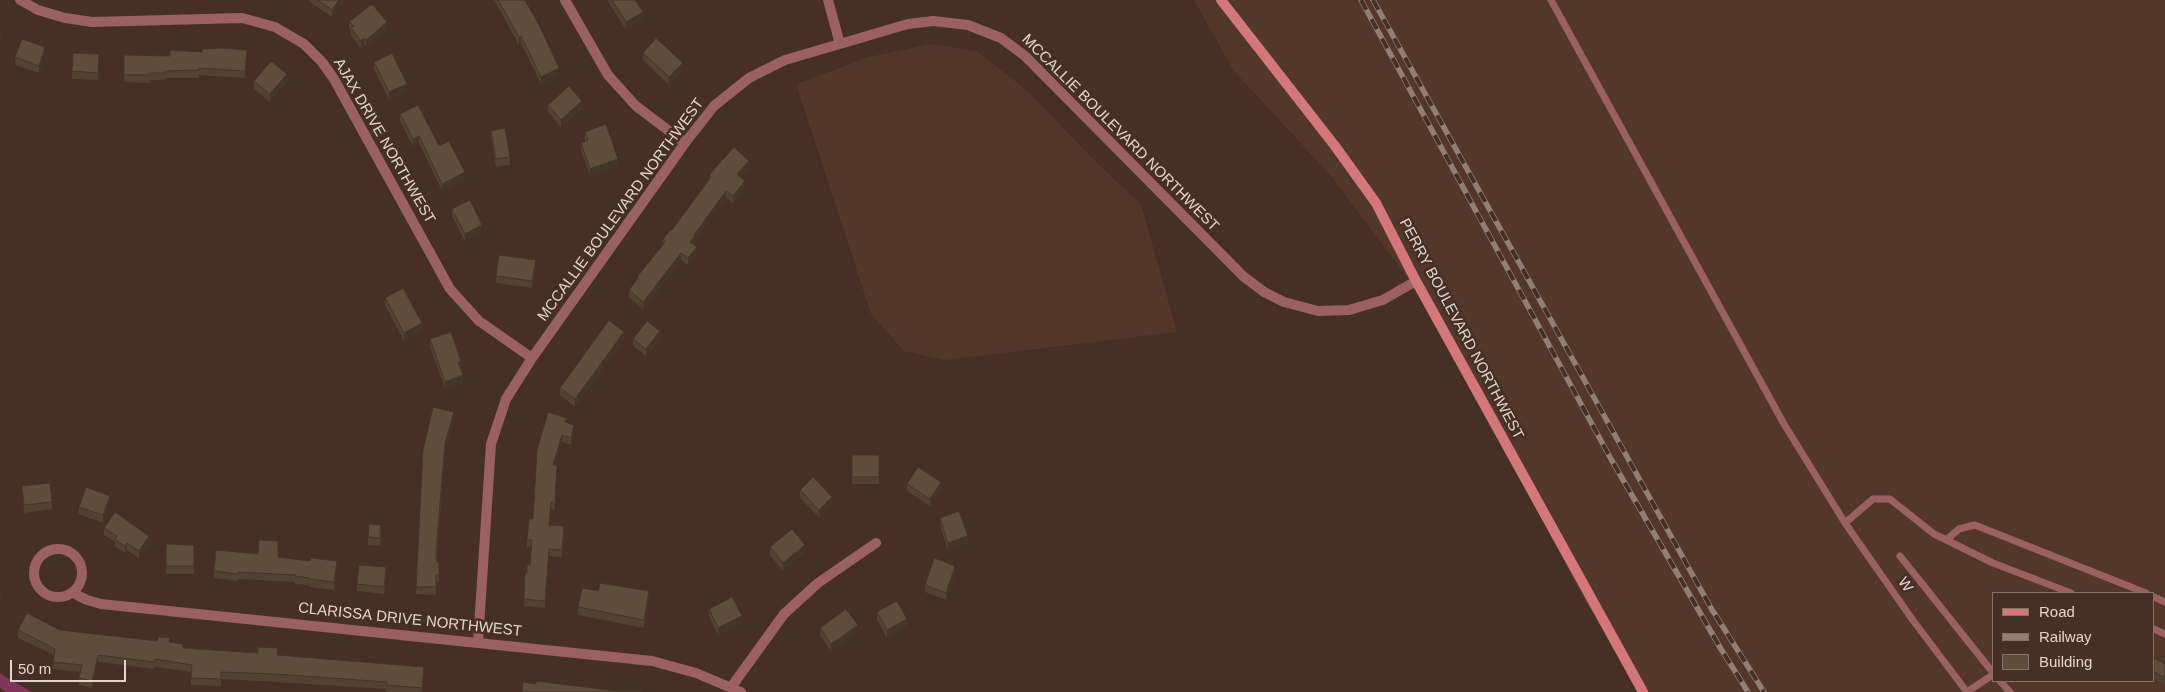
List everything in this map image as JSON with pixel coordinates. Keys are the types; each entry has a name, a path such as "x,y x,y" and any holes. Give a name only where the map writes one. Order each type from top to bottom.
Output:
{"street":[{"name":"AJAX DRIVE NORTHWEST","path":"20,0 38,10 65,18 92,22 242,18 275,27 304,44 322,62 334,79 450,289 479,321 532,358"},
{"path":"565,0 608,75 636,106 685,143"},
{"path":"828,0 840,44"},
{"name":"PERRY BOULEVARD NORTHWEST","path":"1221,0 1335,146 1376,203 1416,282 1642,692"},
{"name":"MCCALLIE BOULEVARD NORTHWEST","path":"478,642 491,444 506,399 532,358 685,143 714,106 749,78 784,60 908,24 933,21 968,25 1001,38 1025,56 1243,276 1264,292 1284,302 1318,311 1349,310 1383,300 1416,282"},
{"path":"737,689 784,614 818,583 876,543"},
{"path":"55,550 67,551 77,559 82,570 80,582 73,593 55,597 49,596 39,588 34,577 36,564 43,554 55,550"},
{"name":"CLARISSA DRIVE NORTHWEST","path":"73,593 101,604 652,661 696,672 737,689"}],"lane":[{"name":"W","path":"1552,0 1808,465 1845,523 1912,619 1967,692"},
{"path":"1845,523 1873,499 1890,499 1934,534 1994,563 2068,592"},
{"path":"1946,540 1959,529 1975,525 2143,592"},
{"path":"1900,556 1992,671"},
{"path":"1967,692 1992,675"},
{"path":"2001,682 2010,692"}],"shaded area":[{"path":"1194,0 2165,0 2165,692 1644,692 1586,603 1427,304 1331,176 1233,70"},
{"path":"932,44 977,51 1030,93 1097,163 1141,204 1177,332 945,360 904,351 871,314 796,84 869,57"},
{"path":"0,673 32,692 6,692 0,688"}],"building":[{"path":"318,0 339,0 332,10"},
{"path":"498,0 525,0 559,68 541,77 521,36 519,37"},
{"path":"612,0 635,0 643,12 626,22"},
{"path":"372,4 387,22 366,40 364,38 361,41 351,28 354,26 349,22"},
{"path":"656,38 683,63 669,77 643,53"},
{"path":"22,39 45,47 39,66 15,57"},
{"path":"203,49 247,50 245,71 199,68 199,70 149,73 149,75 124,75 124,55 170,56 170,50 202,52"},
{"path":"73,53 99,54 98,73 72,71"},
{"path":"392,53 407,84 389,92 374,62"},
{"path":"271,61 287,74 270,94 254,81"},
{"path":"569,86 582,101 561,120 548,105"},
{"path":"418,105 439,146 449,141 465,172 442,184 419,136 413,139 400,114"},
{"path":"606,124 618,159 590,169 581,143 588,140 585,132"},
{"path":"505,128 510,157 496,159 491,131"},
{"path":"734,147 749,161 737,174 745,181 733,196 726,191 690,242 697,247 688,258 681,253 643,302 629,290 666,241 663,239 672,230 711,177 709,175"},
{"path":"470,200 482,225 465,234 452,209"},
{"path":"499,255 536,260 532,281 496,276"},
{"path":"403,288 422,323 404,333 385,298"},
{"path":"609,320 624,332 575,399 560,388"},
{"path":"647,321 660,331 646,349 633,339"},
{"path":"451,332 461,361 458,362 463,375 445,382 430,339"},
{"path":"433,407 454,412 445,443 436,552 437,562 439,562 439,575 436,575 436,587 416,587 423,450"},
{"path":"548,412 567,418 565,422 574,425 571,438 562,435 553,465 557,465 555,502 551,502 549,525 564,526 562,550 549,549 545,601 524,599 525,573 527,573 527,565 530,565 532,540 527,540 529,519 533,519 537,450"},
{"path":"852,455 879,455 879,477 852,477"},
{"path":"918,467 941,482 930,499 907,484"},
{"path":"813,477 832,497 819,510 800,490"},
{"path":"50,483 52,502 24,505 22,486"},
{"path":"86,487 110,496 103,515 79,507"},
{"path":"959,511 968,536 948,543 940,518"},
{"path":"115,512 149,536 139,551 127,543 125,546 115,539 117,536 104,528"},
{"path":"369,524 381,525 380,538 368,537"},
{"path":"792,529 805,545 783,563 770,547"},
{"path":"259,540 278,541 278,557 310,561 311,558 337,561 334,582 309,579 296,575 238,572 238,574 214,571 216,550 258,554"},
{"path":"166,544 194,545 194,566 166,566"},
{"path":"934,558 955,566 946,593 925,585"},
{"path":"359,565 386,567 384,587 357,584"},
{"path":"600,583 649,591 644,620 578,607 582,588 598,591"},
{"path":"732,597 742,616 718,628 709,609"},
{"path":"897,601 907,619 887,630 877,612"},
{"path":"846,609 858,625 831,644 820,628"},
{"path":"27,613 60,630 157,641 158,637 170,638 169,642 183,644 183,648 258,653 258,647 278,648 277,655 424,667 422,688 386,685 387,682 276,674 221,672 221,679 191,678 192,665 155,659 154,662 98,655 92,681 79,678 82,665 53,662 55,649 18,630"},
{"path":"2155,659 2165,664 2165,678 2155,673"},
{"path":"536,681 617,691 641,692 522,692 523,682 536,684"}],"railway":[{"path":"1361,0 1611,459 1748,692"},
{"path":"1373,0 1711,608 1764,692"}]}
